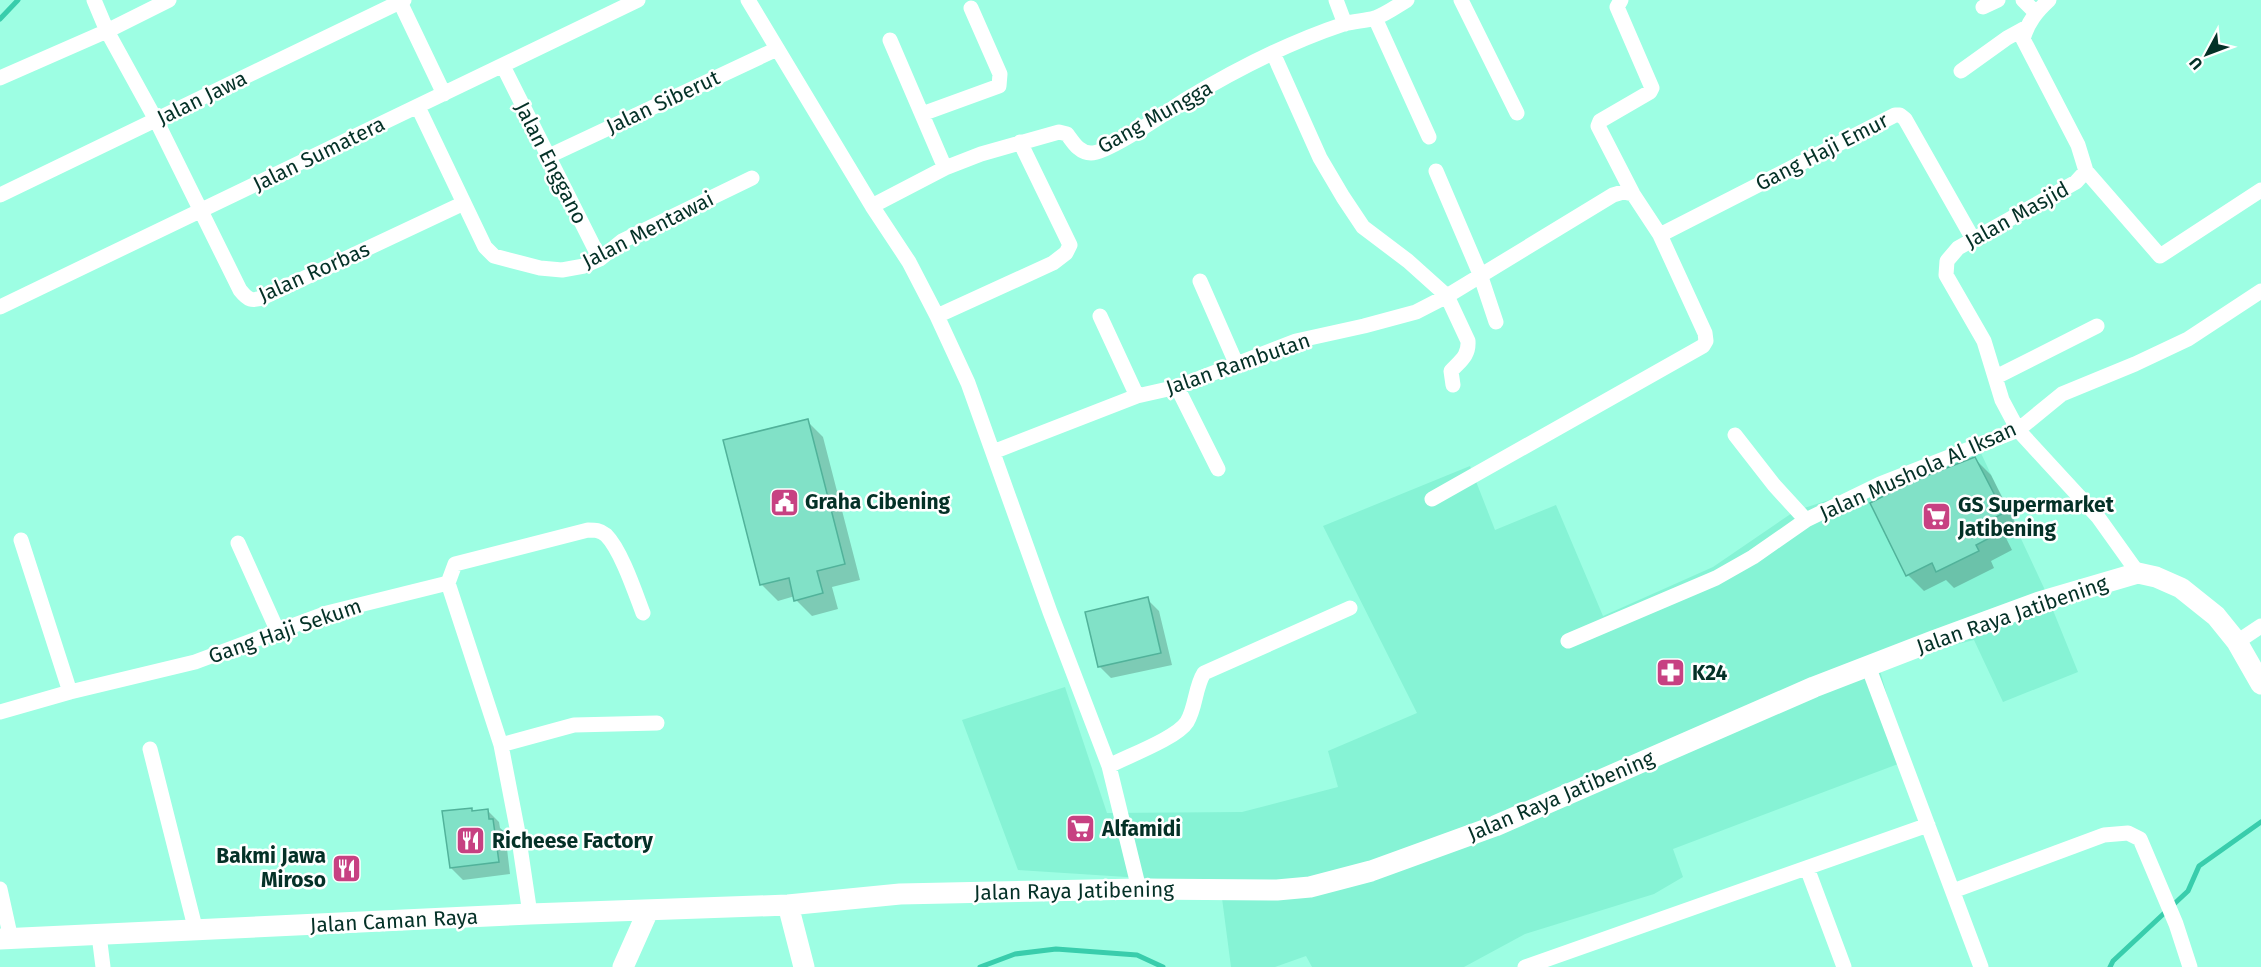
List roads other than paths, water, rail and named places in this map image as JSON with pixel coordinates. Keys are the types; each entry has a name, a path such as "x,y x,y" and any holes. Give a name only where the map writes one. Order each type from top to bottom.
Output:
{"main road":[{"path":"2138,573 2156,577 2181,588 2216,616 2236,642 2261,684"},
{"name":"Jalan Raya Jatibening","path":"788,905 900,894 1138,889 1277,890 1310,887 1371,871 1495,826 1814,687 1868,666 2039,602 2138,573"},
{"path":"788,905 804,967"},
{"name":"Jalan Caman Raya","path":"5,939 530,914 788,905"},
{"path":"623,967 648,911"}],"street":[{"name":"Jalan Rorbas","path":"94,0 107,31 156,120 240,290 248,299 255,301 464,203"},
{"path":"0,78 107,31 169,0"},
{"name":"Jalan Sumatera","path":"0,307 638,0"},
{"path":"748,0 872,206 909,262 938,316 968,383 1050,612 1109,765 1138,889"},
{"path":"1336,0 1345,24"},
{"name":"Gang Mungga","path":"872,206 945,168 1020,142 1063,132 1078,148 1091,153 1099,151 1137,132 1188,98 1273,53 1345,24 1375,18 1407,0"},
{"path":"1461,0 1517,113"},
{"path":"1432,499 1703,346 1706,341 1706,333 1660,235 1633,194 1598,126 1600,121 1650,92 1652,88 1617,7 1617,3 1621,0"},
{"path":"1983,7 1998,0"},
{"path":"2023,0 2035,12"},
{"path":"1961,71 2007,38 2027,27 2035,12 2049,0"},
{"path":"401,1 444,94"},
{"name":"Jalan Jawa","path":"0,195 401,1"},
{"path":"922,114 999,86 1000,74 971,8"},
{"path":"1375,18 1429,137"},
{"name":"Jalan Masjid","path":"2027,27 2023,39 2078,145 2086,171 2076,182 1958,248 1947,261 1946,275 1984,341 2002,399 2018,429 2098,517 2138,573"},
{"path":"890,40 945,168"},
{"name":"Jalan Siberut","path":"549,156 777,49"},
{"path":"1273,53 1320,158 1363,227 1408,261 1447,296 1467,341 1468,350 1466,357 1452,371 1453,385"},
{"name":"Jalan Enggano","path":"503,66 600,259"},
{"name":"Jalan Mentawai","path":"418,107 485,247 494,256 532,266 562,270 584,266 600,259 622,241 752,178"},
{"name":"Gang Haji Emur","path":"1660,235 1895,115 1905,119 1972,239"},
{"path":"938,316 1053,263 1066,252 1070,245 1020,142"},
{"path":"1436,171 1480,274 1496,322"},
{"path":"2086,171 2160,256 2261,190"},
{"name":"Jalan Rambutan","path":"993,452 1137,396 1177,387 1296,341 1416,312 1447,296 1613,195 1623,192 1633,194"},
{"path":"1200,281 1236,363"},
{"name":"Jalan Mushola Al Iksan","path":"1568,640 1716,578 1753,557 1806,520 1880,484 2018,429 2062,394 2188,339 2261,291"},
{"path":"1100,316 1137,396"},
{"path":"1996,378 2097,326"},
{"path":"1177,387 1218,469"},
{"path":"1735,435 1774,485 1806,520"},
{"path":"530,914 519,833 501,745 448,584 455,564 588,530 598,530 615,548 643,613"},
{"path":"21,540 70,692"},
{"path":"238,543 278,632"},
{"name":"Gang Haji Sekum","path":"0,712 70,692 195,662 327,613 448,584"},
{"path":"1109,765 1180,731 1188,720 1204,673 1350,608"},
{"path":"2236,642 2261,626"},
{"path":"1868,666 1982,967"},
{"path":"501,745 574,725 657,723"},
{"path":"150,749 196,931"},
{"path":"1525,967 1928,825"},
{"path":"1953,891 2104,835 2128,832 2140,839 2176,924 2190,967"},
{"path":"1807,868 1844,967"},
{"path":"0,889 5,939"},
{"path":"99,935 103,967"}],"waterway":[{"path":"0,19 18,0"},
{"path":"2110,967 2113,961 2188,891 2199,866 2261,822"},
{"path":"980,967 1015,954 1056,949 1137,955 1163,967"}],"place":[{"name":"Graha Cibening","path":"784,502"},
{"name":"GS Supermarket Jatibening","path":"1937,517"},
{"name":"K24","path":"1671,673"},
{"name":"Alfamidi","path":"1081,829"},
{"name":"Richeese Factory","path":"471,841"},
{"name":"Bakmi Jawa Miroso","path":"347,868"}]}
